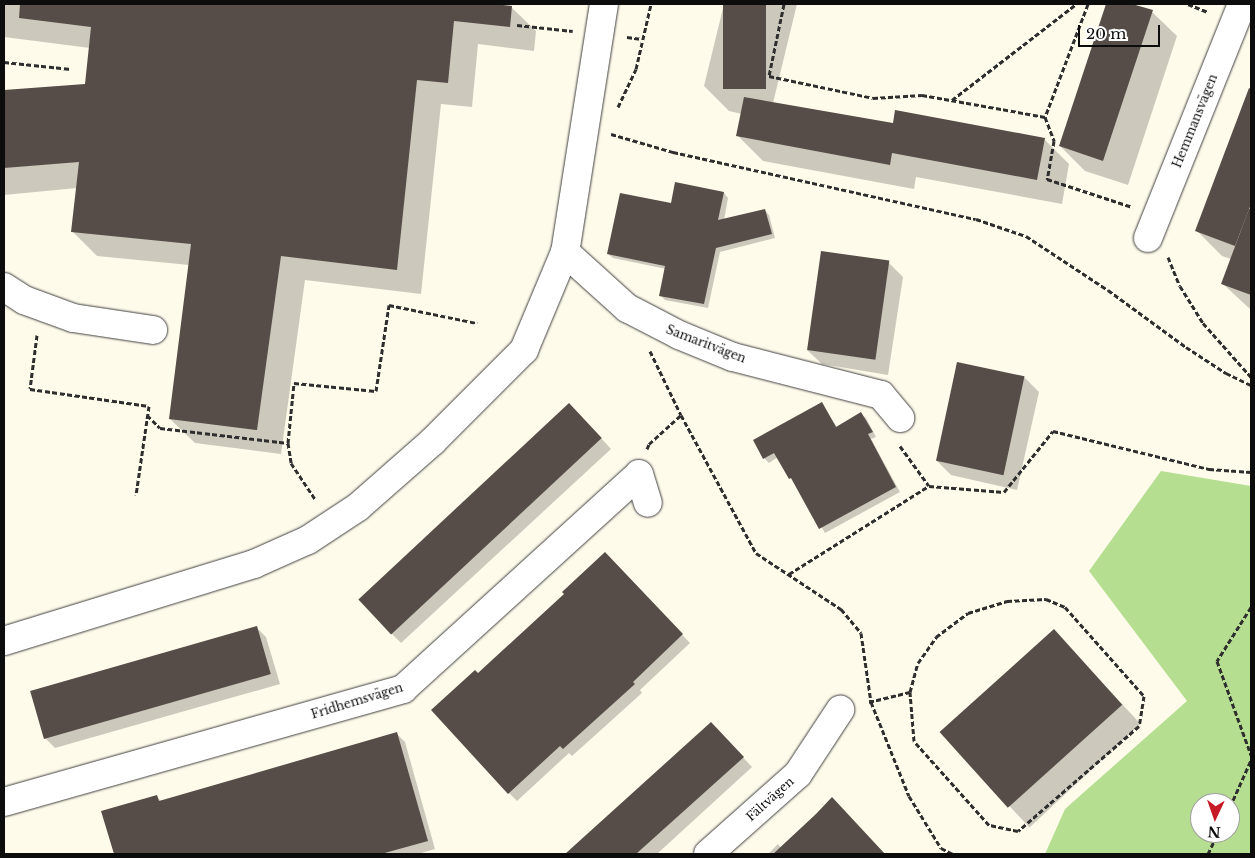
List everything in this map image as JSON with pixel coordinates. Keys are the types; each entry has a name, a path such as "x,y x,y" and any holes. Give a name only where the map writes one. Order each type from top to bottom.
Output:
{"street":[{"path":"4,641 254,564 308,540 358,507 433,440 524,350 565,252 604,4"},
{"name":"Hemmansvägen","path":"1152,227 1242,4"},
{"name":"Samaritvägen","path":"565,252 627,308 678,335 733,357 881,395 898,429"},
{"path":"4,287 24,300 73,318 153,330"},
{"path":"638,474 648,503"},
{"name":"Fridhemsvägen","path":"4,802 404,689 638,474"},
{"name":"Fältvägen","path":"708,854 798,774 840,710"}],"path":[{"path":"784,4 768,76 873,98 922,95 1045,117"},
{"path":"951,100 1076,4"},
{"path":"1088,4 1045,117 1054,141 1047,179 1152,227 1163,245 1180,286 1203,323 1251,377"},
{"path":"4,62 71,68"},
{"path":"584,126 673,152 976,219 1026,236 1108,290 1186,347 1226,373 1251,385"},
{"path":"315,499 292,463 288,443 294,383 376,391 389,305 477,322"},
{"path":"41,306 30,389 148,406 136,495"},
{"path":"647,345 680,415 756,553 841,609 861,633 871,702 909,796 941,848 953,854"},
{"path":"147,415 160,428 288,443"},
{"path":"638,474 649,444 680,415"},
{"path":"898,429 928,486"},
{"path":"789,574 928,486 1004,492 1053,431 1209,469 1251,472"},
{"path":"1046,598 1065,607 1144,696 1139,726 1018,831 989,824 914,740 910,692 918,663 936,637 968,613 1007,601 1046,598"},
{"path":"1251,607 1217,661 1251,755"},
{"path":"871,702 910,692"},
{"path":"1236,793 1251,760"}],"green space":[{"path":"1161,471 1251,486 1251,854 1045,854 1065,809 1187,701 1089,571"}],"building":[{"path":"20,4 494,4 512,6 510,27 454,21 448,83 417,80 397,270 281,256 257,430 169,419 191,244 71,232 79,162 4,168 4,90 85,84 91,27 19,18"},
{"path":"723,4 766,4 766,89 723,89"},
{"path":"1106,4 1132,4 1153,10 1103,161 1059,146"},
{"path":"1249,88 1251,89 1251,204 1235,246 1195,231"},
{"path":"744,97 893,123 895,110 1045,138 1037,180 892,153 890,165 736,136"},
{"path":"675,182 724,192 718,220 765,209 772,234 716,248 704,304 659,296 665,266 607,254 620,193 671,203"},
{"path":"1249,209 1251,209 1251,295 1221,284"},
{"path":"821,251 889,261 875,360 807,350"},
{"path":"957,362 1024,376 1003,475 936,461"},
{"path":"822,402 836,427 861,412 873,432 868,434 896,487 819,529 791,478 789,479 774,453 763,459 753,440"},
{"path":"569,403 602,438 391,635 358,599"},
{"path":"605,552 683,634 633,682 635,684 563,749 560,746 508,794 431,710 475,670 478,673 564,594 562,592"},
{"path":"257,626 271,674 44,739 30,691"},
{"path":"1054,629 1122,705 1008,808 940,732"},
{"path":"711,722 744,757 636,854 565,854"},
{"path":"397,732 428,841 381,854 114,854 101,811 157,795 159,801"},
{"path":"832,797 885,854 773,854 816,814"}]}
